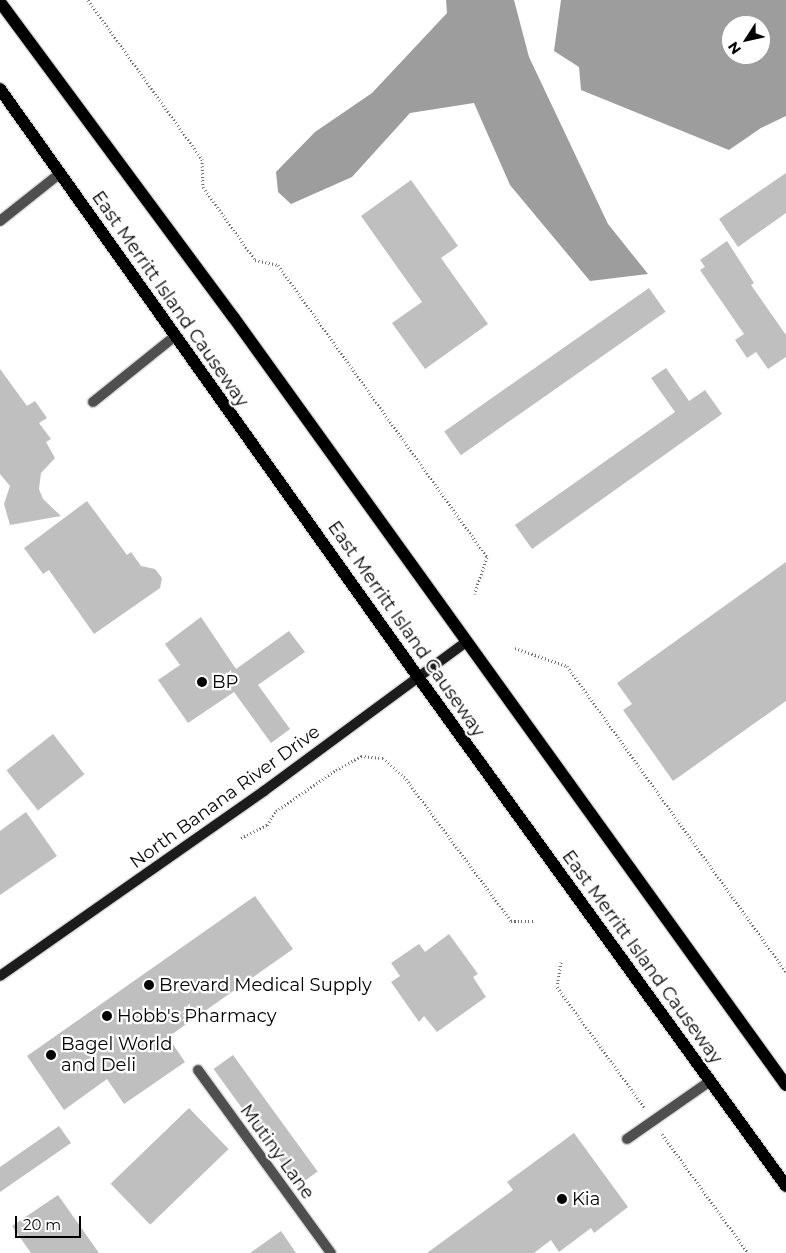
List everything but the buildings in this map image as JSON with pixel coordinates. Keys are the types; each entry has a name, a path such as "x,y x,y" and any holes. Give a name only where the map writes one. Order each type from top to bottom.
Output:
{"main road":[{"path":"0,2 234,318 786,1085"},
{"name":"East Merritt Island Causeway","path":"0,89 418,677 786,1186"}],"street":[{"path":"0,221 59,174"},
{"path":"93,402 175,336"},
{"name":"North Banana River Drive","path":"0,976 256,797 466,642"},
{"name":"Mutiny Lane","path":"198,1070 331,1253"},
{"path":"627,1140 710,1081"}],"path":[{"path":"88,0 202,159 203,187 214,204 255,260 278,265 487,557 474,594"},
{"path":"515,648 567,666 786,972"},
{"path":"240,838 266,825 276,811 336,770 361,756 383,758 406,779 511,921 533,922"}],"shaded area":[{"path":"446,0 514,0 529,57 608,224 648,274 590,281 510,185 474,103 410,113 352,177 291,204 278,192 276,172 315,132 372,93 447,13"},
{"path":"561,0 786,0 786,116 761,128 729,150 581,90 579,67 554,51"}],"place":[{"name":"BP","path":"202,682"},
{"name":"Brevard Medical Supply","path":"149,985"},
{"name":"Hobb's Pharmacy","path":"107,1016"},
{"name":"Bagel World and Deli","path":"51,1055"},
{"name":"Kia","path":"562,1199"}]}
